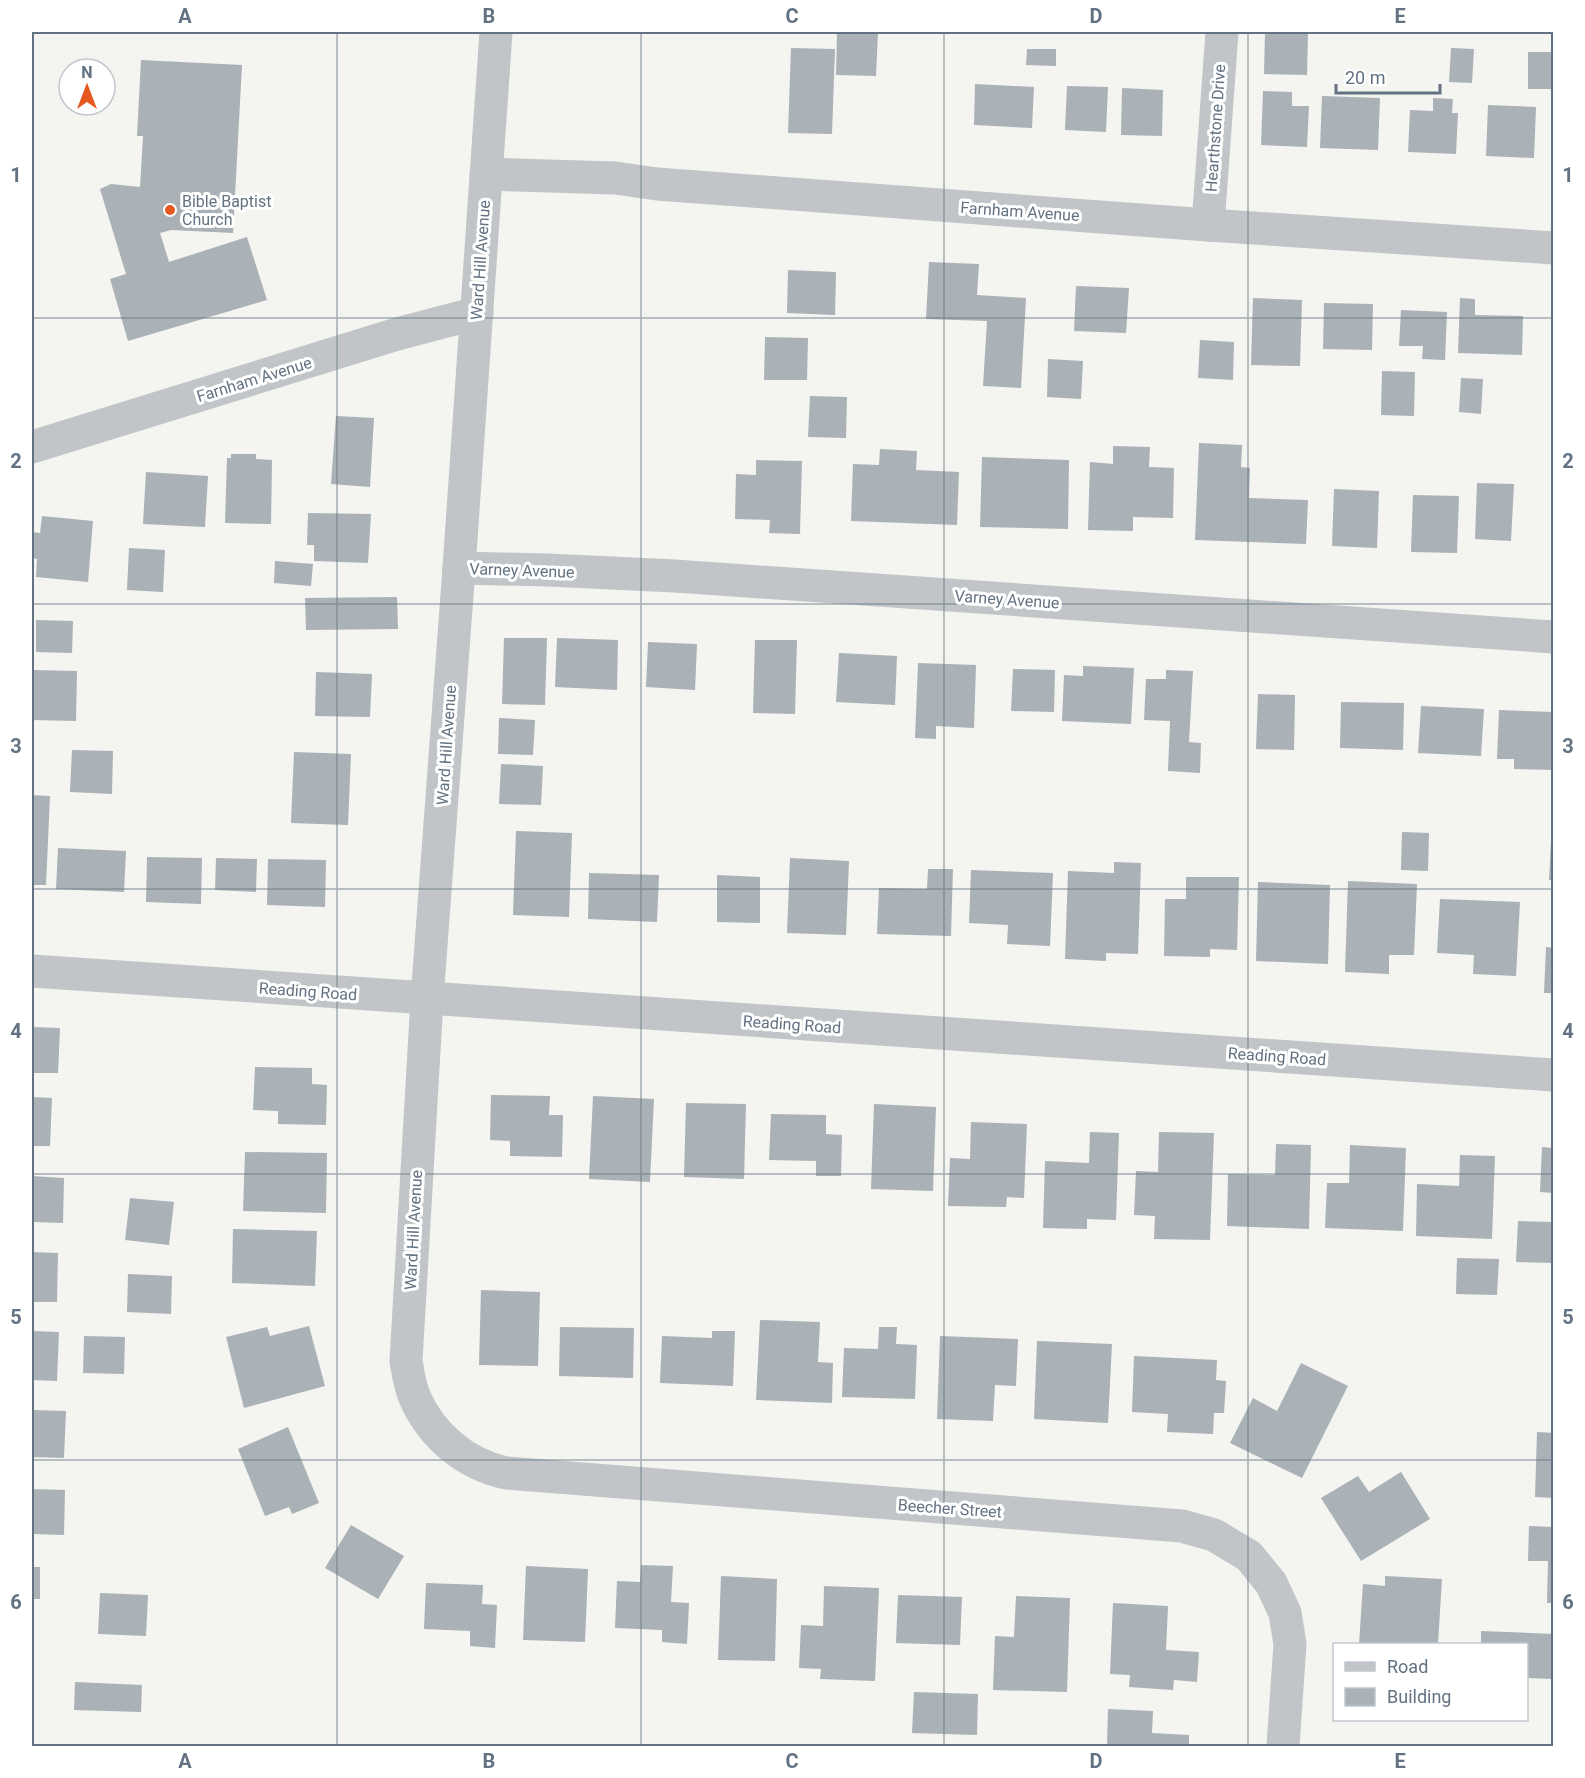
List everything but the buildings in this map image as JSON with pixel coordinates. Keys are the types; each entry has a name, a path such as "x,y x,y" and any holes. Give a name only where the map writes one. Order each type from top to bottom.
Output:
{"street":[{"name":"Ward Hill Avenue","path":"450,1446 430,1424 414,1396 406,1361 427,999 496,32"},
{"name":"Hearthstone Drive","path":"1208,225 1222,32"},
{"name":"Farnham Avenue","path":"486,174 615,178 657,184 1554,248"},
{"name":"Farnham Avenue","path":"32,447 397,334 477,313"},
{"name":"Varney Avenue","path":"459,568 675,576 1554,637"},
{"name":"Reading Road","path":"32,971 1554,1075"},
{"name":"Beecher Street","path":"450,1446 466,1458 506,1473 1171,1525 1214,1535 1249,1556 1271,1582 1285,1613 1290,1644 1283,1746"}],"place":[{"name":"Bible Baptist Church","path":"170,210"}]}
